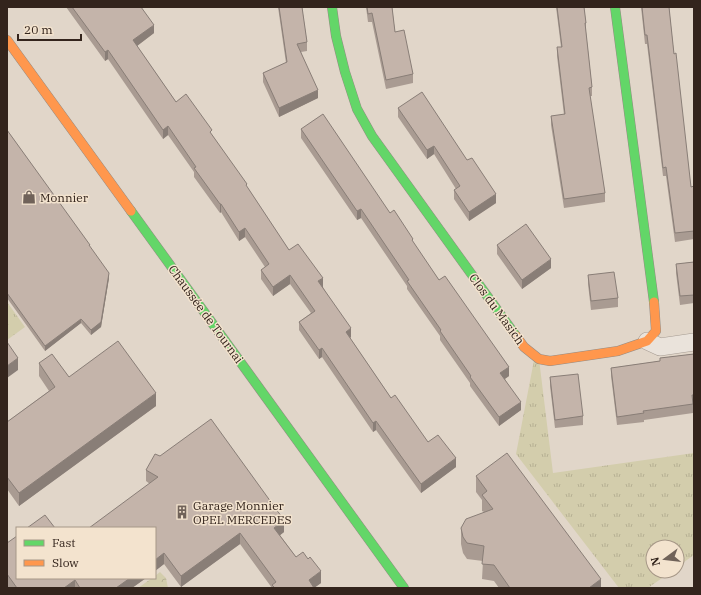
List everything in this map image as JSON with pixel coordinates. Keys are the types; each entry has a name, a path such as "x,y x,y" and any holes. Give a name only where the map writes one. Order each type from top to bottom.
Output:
{"street":[{"name":"Clos du Masich","path":"332,7 336,36 357,109 372,136 524,347 539,359 550,361 618,351 647,341"},
{"path":"615,7 655,310 656,331 647,341 660,347 694,342"},
{"name":"Chaussée de Tournai","path":"7,40 404,588"}],"green space":[{"path":"7,302 25,327 7,340"},
{"path":"535,355 539,359 553,473 694,453 694,555 685,561 685,539 645,539 645,579 661,579 648,588 619,588 516,454"},
{"path":"160,572 166,578 168,588 138,588 151,579 156,579 156,575"}],"building":[{"path":"72,7 141,7 154,25 133,40 176,102 186,94 212,130 210,132 247,184 246,185 289,250 298,244 323,278 318,281 351,328 346,332 391,398 395,395 428,442 438,435 456,458 421,484 376,421 373,423 322,348 319,350 299,322 315,311 290,275 273,287 261,270 269,264 245,228 239,232 221,204 194,168 196,167 168,126 163,130 108,50 105,52"},
{"path":"279,7 302,7 307,42 297,44 318,90 279,108 263,73 287,62"},
{"path":"367,7 392,7 395,32 404,30 413,74 386,80 372,13 368,14"},
{"path":"557,7 584,7 592,87 589,88 605,193 564,199 551,116 565,114 557,47 562,47"},
{"path":"642,7 669,7 674,54 676,53 691,187 694,186 694,231 675,233 666,167 663,168 647,35 645,35"},
{"path":"422,92 467,160 472,158 496,194 469,212 454,190 460,186 434,146 427,150 398,108"},
{"path":"323,114 390,213 394,210 439,280 445,276 509,367 500,373 521,402 499,417 470,377 471,376 440,331 441,330 407,281 409,280 361,209 357,211 301,129"},
{"name":"Monnier","path":"7,130 109,273 101,322 91,330 81,319 45,346 7,293"},
{"path":"526,224 551,259 522,280 497,245"},
{"path":"694,262 694,295 680,296 676,264"},
{"path":"614,272 618,298 591,301 588,275"},
{"path":"118,341 156,393 19,493 7,477 7,422 55,387 39,363 52,354 69,377"},
{"path":"7,342 18,358 7,366"},
{"path":"694,354 693,404 643,411 644,413 617,417 611,368 660,361 660,358"},
{"path":"578,374 583,416 555,420 550,377"},
{"path":"211,419 284,520 274,528 296,557 303,552 308,559 310,557 321,571 309,580 314,588 275,588 272,585 276,582 240,533 181,576 164,553 156,559 156,527 90,527 158,477 146,470 155,454 160,456"},
{"path":"507,453 601,579 589,588 510,588 494,565 482,564 484,546 467,543 463,537 461,528 466,519 493,509 482,495 487,491 476,476"},
{"path":"45,515 54,527 28,527"},
{"path":"16,537 16,579 129,579 116,588 80,588 75,580 64,588 17,588 7,574 7,543"}],"traffic: fast":[{"path":"332,7 336,36 345,72 357,109 372,136 516,336"},
{"path":"615,7 654,302"},
{"path":"131,211 404,588"}],"traffic: slow":[{"path":"7,40 131,211"},
{"path":"516,336 524,347 539,359 550,361 618,351 647,341 656,331 654,302"}],"place":[{"name":"Monnier","path":"29,197"},
{"name":"Garage Monnier OPEL MERCEDES","path":"182,512"}]}
